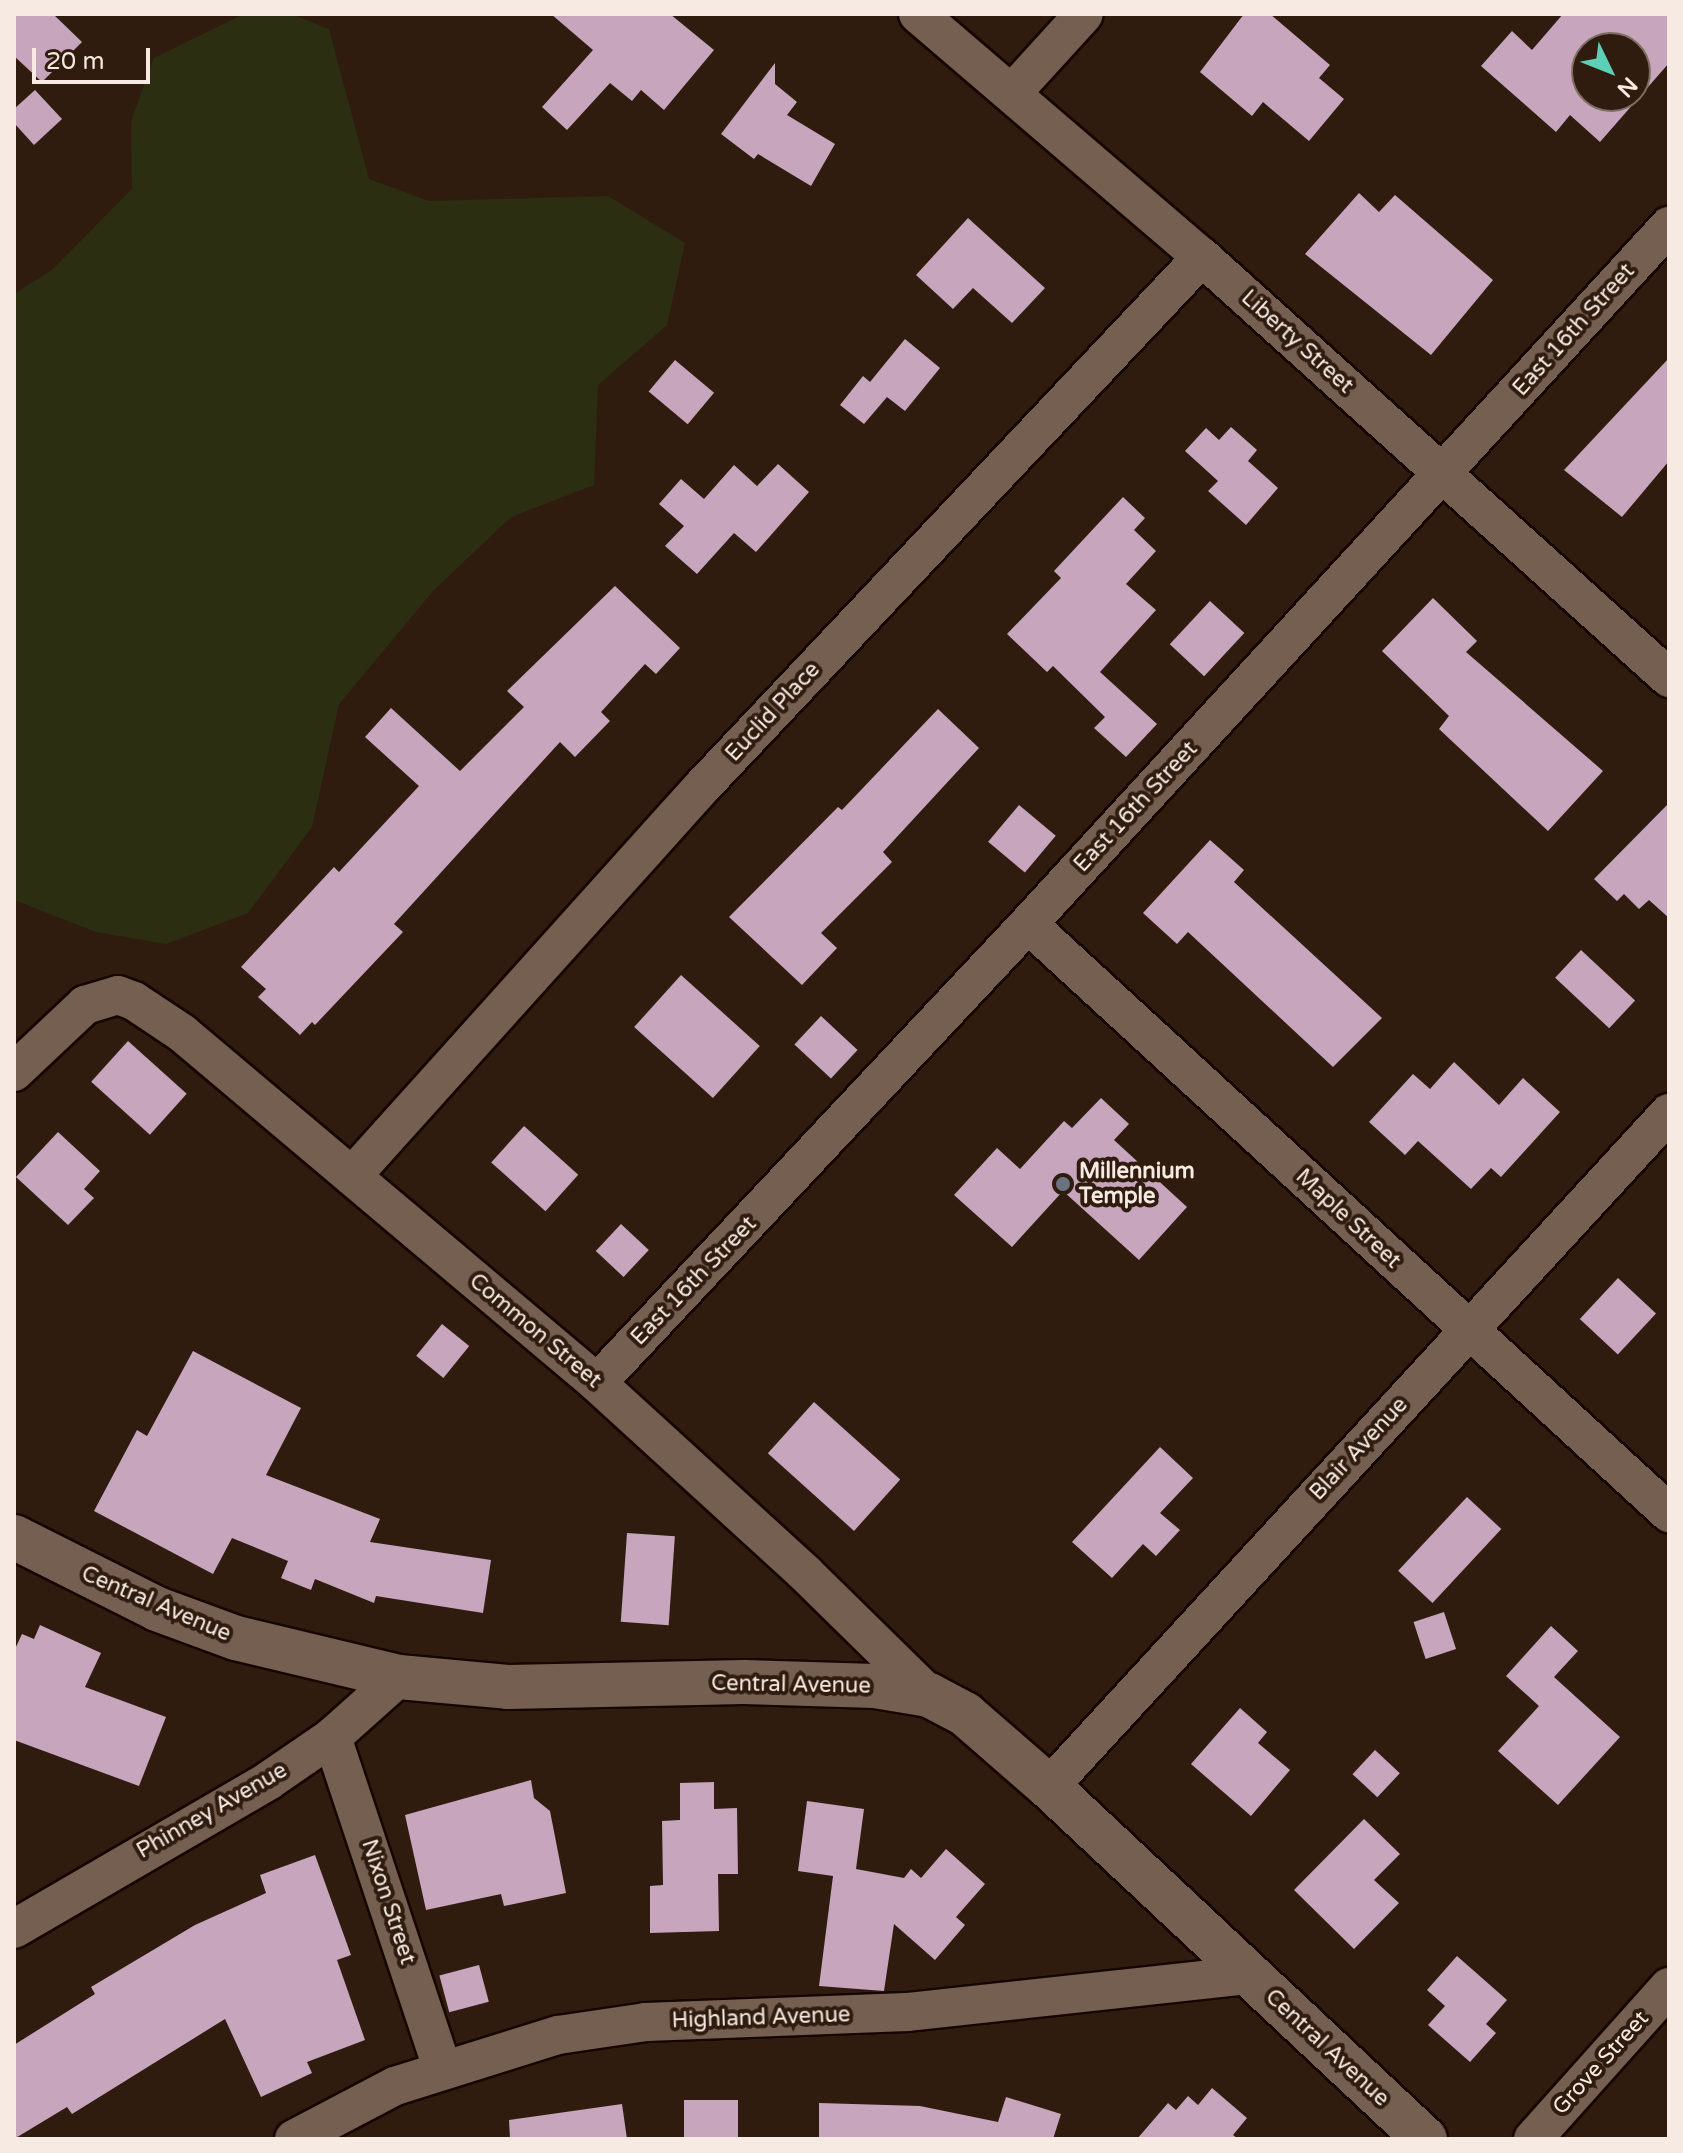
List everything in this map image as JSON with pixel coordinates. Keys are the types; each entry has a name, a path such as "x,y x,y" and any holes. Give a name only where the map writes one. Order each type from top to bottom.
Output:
{"street":[{"name":"Liberty Street","path":"918,14 1013,92 1202,257 1669,678"},
{"path":"1013,92 1084,14"},
{"name":"East 16th Street","path":"597,1383 1028,924 1669,226"},
{"name":"Euclid Place","path":"352,1176 701,788 1202,257"},
{"name":"Maple Street","path":"1028,924 1669,1513"},
{"name":"Common Street","path":"14,1072 85,1005 118,995 182,1033 597,1383 805,1573 929,1695"},
{"name":"Blair Avenue","path":"1049,1787 1669,1113"},
{"name":"Central Avenue","path":"14,1537 89,1578 223,1634 311,1660 399,1677 508,1687 846,1685 929,1695 965,1714 1049,1787 1425,2139"},
{"name":"Phinney Avenue","path":"14,1929 268,1781 332,1737 399,1677"},
{"name":"Nixon Street","path":"332,1737 442,2068"},
{"name":"Highland Avenue","path":"294,2139 352,2106 442,2068 558,2035 646,2022 907,2012 1249,1975"},
{"name":"Grove Street","path":"1533,2139 1669,1987"}],"green space":[{"path":"244,14 291,14 329,29 369,179 429,201 608,196 685,243 667,325 598,385 594,485 511,517 433,591 339,704 312,827 248,913 166,944 96,932 14,900 14,294 52,270 132,189 131,121 154,58"}],"building":[{"path":"14,14 53,14 82,42 42,82 14,56"},
{"path":"551,14 670,14 714,50 664,110 641,90 632,101 610,83 567,130 542,107 593,50"},
{"path":"1244,14 1270,14 1330,65 1319,78 1344,99 1309,141 1263,102 1252,116 1200,72"},
{"path":"1563,14 1669,14 1669,63 1651,84 1651,32 1571,32 1571,112 1626,112 1600,142 1570,115 1556,132 1481,66 1512,31 1532,50"},
{"path":"775,63 775,84 797,102 787,115 835,144 811,186 758,154 754,159 721,134"},
{"path":"35,90 62,119 34,145 14,123 14,109"},
{"path":"1359,193 1379,212 1395,195 1493,280 1431,355 1305,254"},
{"path":"968,218 1045,288 1012,323 973,288 953,309 916,275"},
{"path":"905,339 940,368 905,411 887,397 864,424 840,405 863,376 870,382"},
{"path":"1669,358 1669,461 1622,517 1564,470"},
{"path":"675,360 714,393 688,424 649,391"},
{"path":"1231,427 1257,450 1248,461 1278,488 1246,525 1208,491 1218,481 1185,451 1206,428 1219,440"},
{"path":"778,464 809,492 756,552 734,533 697,574 665,546 684,526 659,504 681,479 704,499 734,465 757,486"},
{"path":"1123,497 1145,518 1134,530 1156,551 1126,584 1156,610 1100,672 1157,724 1126,757 1094,728 1105,717 1053,666 1047,672 1007,634 1061,578 1054,571"},
{"path":"615,586 680,648 656,674 645,664 601,712 610,721 575,757 560,742 394,924 403,932 315,1025 312,1022 300,1035 258,997 266,989 241,967 334,867 339,872 419,786 365,737 391,708 460,771 524,707 507,691"},
{"path":"1433,598 1477,641 1466,652 1603,771 1548,831 1439,729 1449,716 1382,651"},
{"path":"1210,601 1244,633 1204,676 1170,644"},
{"path":"938,709 979,748 883,852 892,862 821,933 837,948 802,985 729,917 838,807 842,810"},
{"path":"1669,803 1669,918 1649,900 1639,909 1624,894 1617,901 1594,879"},
{"path":"1019,805 1056,836 1025,873 988,842"},
{"path":"1210,840 1244,870 1234,882 1382,1018 1333,1067 1188,932 1177,944 1143,913"},
{"path":"1581,950 1635,1000 1609,1028 1555,978"},
{"path":"681,975 760,1046 713,1098 634,1027"},
{"path":"821,1016 858,1050 831,1079 794,1045"},
{"path":"128,1041 187,1094 150,1135 91,1082"},
{"path":"1454,1062 1499,1105 1523,1078 1560,1112 1501,1177 1491,1168 1471,1189 1418,1141 1405,1155 1369,1122 1413,1074 1430,1089"},
{"name":"Millennium Temple","path":"1101,1098 1129,1124 1114,1140 1187,1207 1139,1260 1063,1191 1012,1247 954,1195 997,1148 1020,1169 1064,1121 1072,1128"},
{"path":"524,1126 578,1175 545,1211 491,1162"},
{"path":"58,1132 100,1171 84,1189 94,1198 68,1225 16,1177"},
{"path":"621,1224 649,1250 624,1277 596,1251"},
{"path":"1618,1278 1656,1313 1618,1354 1580,1319"},
{"path":"442,1324 469,1346 443,1378 416,1356"},
{"path":"193,1351 301,1408 266,1475 380,1519 370,1542 491,1560 483,1613 376,1596 374,1603 315,1579 311,1590 281,1578 288,1561 232,1538 213,1574 94,1511 137,1430 147,1436"},
{"path":"814,1402 900,1480 854,1531 768,1453"},
{"path":"1160,1447 1193,1478 1160,1513 1180,1530 1156,1556 1143,1544 1112,1578 1072,1542"},
{"path":"1467,1497 1501,1529 1432,1603 1398,1571"},
{"path":"627,1533 675,1536 669,1625 621,1622"},
{"path":"1444,1612 1456,1649 1426,1659 1414,1622"},
{"path":"40,1625 101,1653 85,1687 166,1717 139,1786 14,1740 14,1651 22,1634 34,1639"},
{"path":"1551,1626 1578,1651 1554,1677 1620,1737 1558,1805 1498,1751 1539,1706 1506,1676"},
{"path":"1240,1708 1267,1732 1258,1743 1290,1770 1251,1816 1191,1764"},
{"path":"1375,1750 1400,1773 1377,1797 1352,1774"},
{"path":"531,1780 534,1798 550,1811 566,1893 504,1906 501,1894 426,1910 405,1815"},
{"path":"714,1782 714,1809 737,1808 738,1874 718,1874 719,1931 650,1933 650,1886 663,1885 662,1821 680,1820 680,1783"},
{"path":"807,1801 864,1809 856,1869 904,1878 911,1869 921,1878 946,1849 985,1884 956,1917 965,1925 935,1960 894,1924 884,1991 819,1986 833,1876 798,1871"},
{"path":"1364,1819 1400,1854 1374,1880 1399,1903 1354,1949 1294,1890"},
{"path":"315,1855 351,1955 337,1960 365,2040 307,2062 312,2073 261,2097 225,2019 72,2114 67,2107 14,2139 14,2045 95,1994 91,1987 195,1925 266,1893 260,1875"},
{"path":"1457,1956 1507,2000 1486,2024 1496,2033 1470,2062 1428,2025 1445,2006 1427,1990"},
{"path":"479,1965 489,2002 449,2012 439,1976"},
{"path":"1212,2088 1247,2118 1233,2135 1238,2139 1137,2139 1168,2103 1176,2110 1188,2096 1198,2105"},
{"path":"1006,2097 1061,2114 1053,2139 819,2139 819,2103 920,2106 998,2122"},
{"path":"684,2100 738,2100 738,2139 684,2139"},
{"path":"622,2104 627,2139 510,2139 509,2120"}],"place":[{"name":"Millennium Temple","path":"1063,1184"}]}
